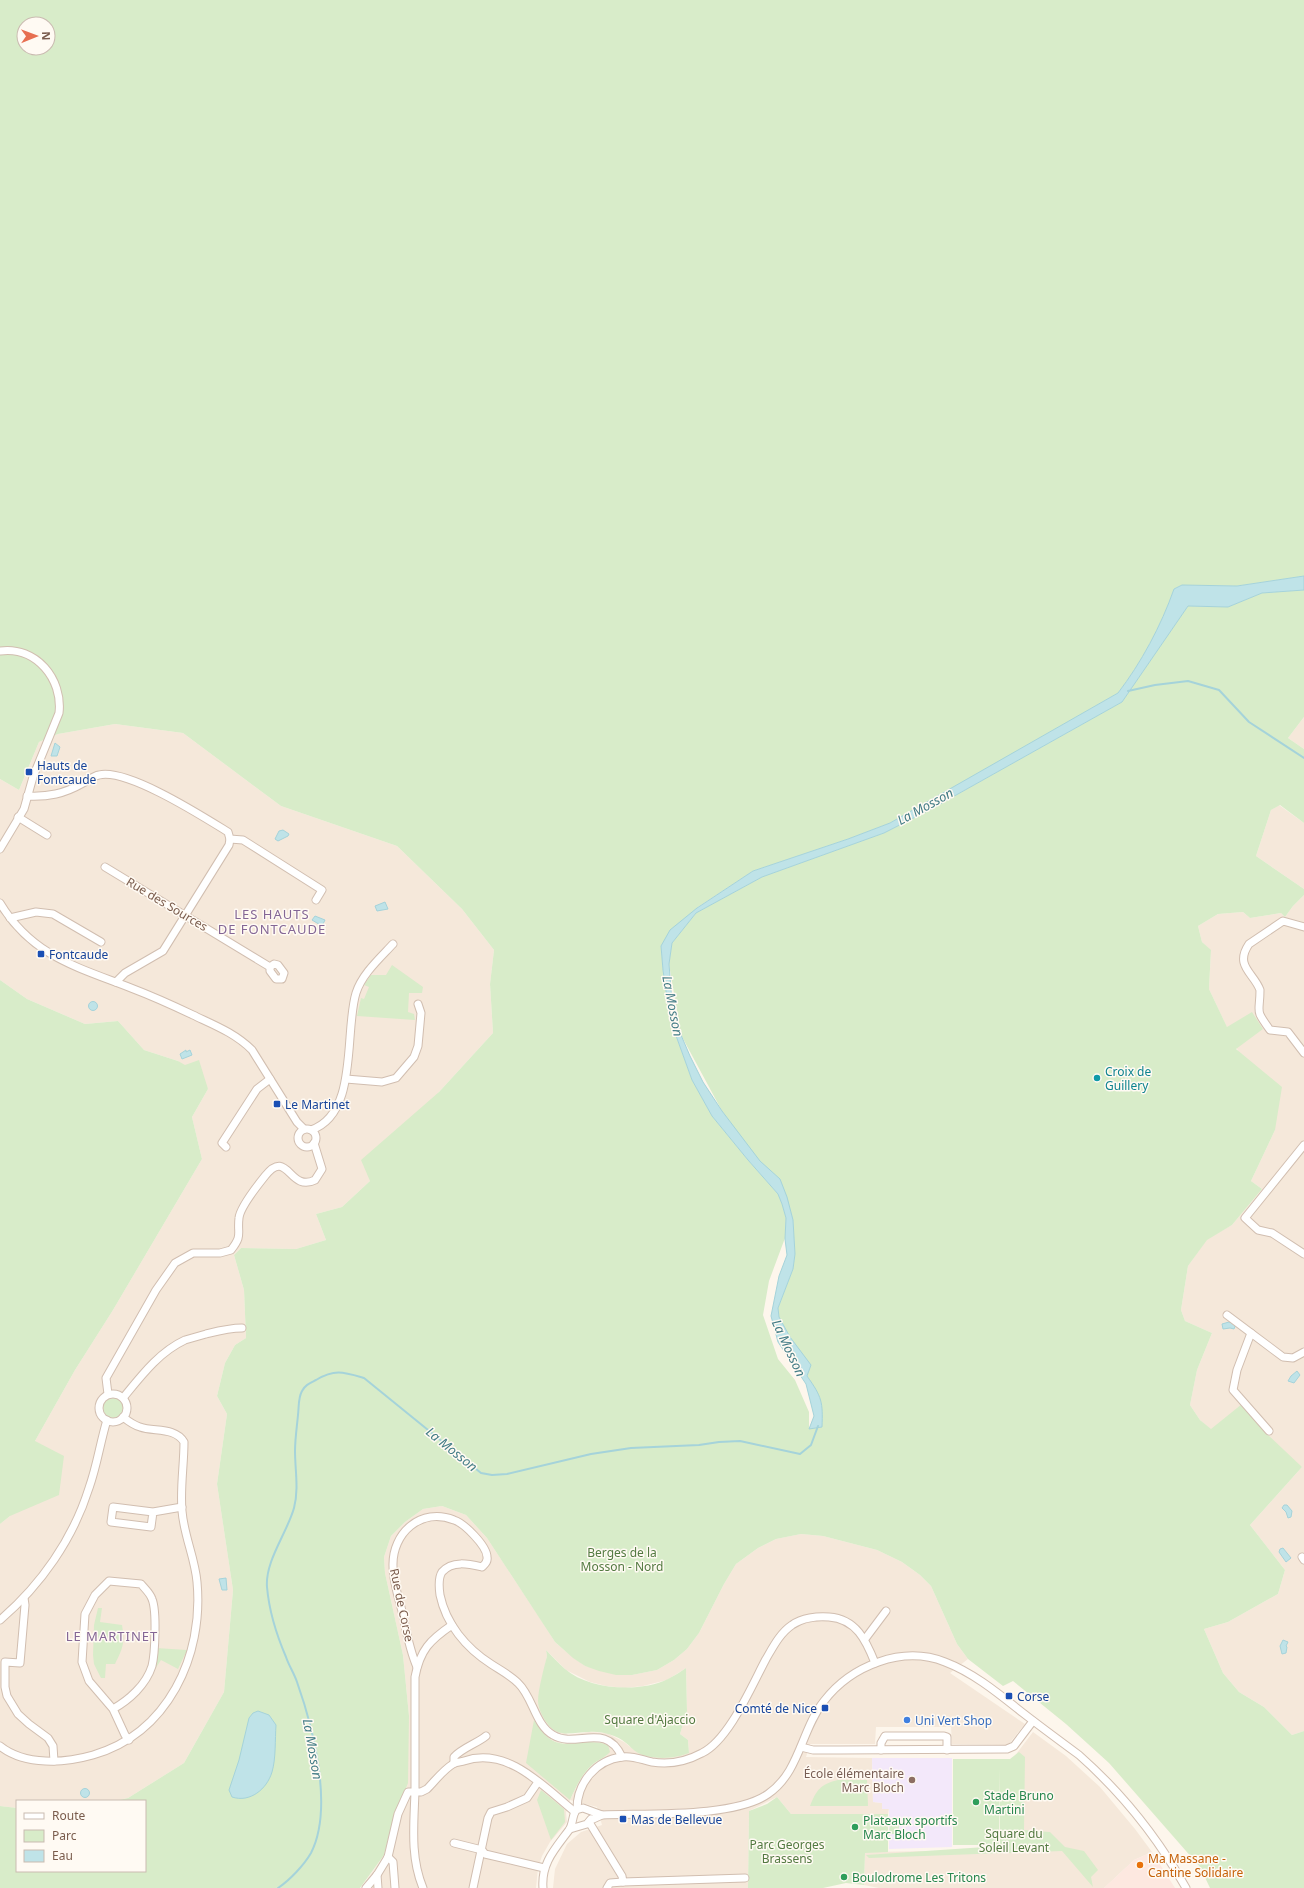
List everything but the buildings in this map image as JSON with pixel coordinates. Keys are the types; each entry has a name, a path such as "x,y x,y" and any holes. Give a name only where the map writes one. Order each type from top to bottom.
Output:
{"street":[{"path":"0,651 21,652 38,661 54,681 60,702 59,713 33,777 24,809 0,849"},
{"path":"27,796 48,796 59,794 97,775 105,774 126,779 166,794 228,832 230,839 229,845 163,951 125,973 116,982"},
{"path":"18,818 47,835"},
{"path":"230,839 243,840 322,890 316,900"},
{"name":"Rue des Sources","path":"105,867 270,967"},
{"path":"0,903 16,927 40,947 60,960 116,982 232,1033 252,1050 297,1122 308,1131 311,1144 322,1169 318,1177 312,1182 300,1182 280,1165 275,1166 270,1170 241,1212 239,1218 240,1236 231,1250 220,1253 193,1253 174,1263 156,1290 106,1378 108,1394"},
{"path":"10,918 36,912 53,914 101,942"},
{"path":"1304,927 1283,921 1277,924 1249,944 1246,948 1244,959 1244,967 1260,990 1257,1008 1259,1016 1270,1030 1288,1032 1304,1053"},
{"path":"311,1144 304,1146 299,1142 298,1137 308,1131 320,1128 332,1117 346,1079 351,1024 357,991 372,967 393,944"},
{"path":"346,1079 382,1082 396,1078 414,1057 418,1046 421,1013 418,1004"},
{"path":"226,1147 222,1143 257,1089 270,1079"},
{"path":"1304,1145 1245,1218 1258,1230 1272,1233 1304,1254"},
{"path":"1227,1315 1283,1357 1293,1358 1304,1352"},
{"path":"123,1398 148,1369 173,1347 186,1340 223,1329 242,1328"},
{"path":"1251,1333 1237,1370 1233,1390 1269,1431"},
{"path":"108,1394 116,1394 123,1398 127,1410 123,1417 116,1421 103,1418 99,1409 101,1400 108,1394"},
{"path":"0,1746 18,1756 30,1759 54,1761 81,1759 107,1750 129,1740 152,1720 166,1704 183,1674 193,1641 197,1618 198,1583 196,1570 186,1536 182,1506 184,1442 182,1438 172,1432 140,1428 123,1417"},
{"path":"0,1620 24,1598 47,1569 75,1525 90,1487 107,1420"},
{"path":"153,1512 151,1527 111,1522 114,1507 153,1512 182,1506"},
{"name":"Rue de Corse","path":"423,1888 415,1863 413,1826 415,1791 415,1677 417,1667 411,1652 394,1580 394,1552 401,1534 408,1527 419,1520 431,1517 446,1517 455,1520 464,1525 478,1540 488,1556 487,1562 482,1567 456,1564 446,1568 440,1575 439,1589 442,1607 452,1625"},
{"path":"113,1709 125,1703 137,1690 152,1666 155,1616 152,1599 141,1584 109,1581 95,1595 88,1607 84,1623 81,1652 82,1662 89,1681 113,1709 125,1735 129,1740"},
{"path":"24,1598 25,1605 20,1663 5,1662 6,1691 18,1714 48,1738 53,1746 54,1761"},
{"path":"865,1639 886,1611"},
{"path":"543,1888 544,1868 550,1853 570,1829 579,1793 584,1782 593,1771 603,1763 622,1757 665,1763 683,1761 704,1752 718,1742 728,1729 773,1646 792,1625 820,1616 838,1617 855,1627 865,1639 875,1663"},
{"path":"417,1667 425,1649 434,1637 452,1625 466,1646 518,1683 527,1693 540,1720 551,1735 560,1738 600,1738 609,1741 619,1749 622,1757"},
{"path":"950,1657 951,1664"},
{"path":"575,1813 583,1808 602,1815 692,1812 733,1808 746,1804 768,1794 787,1774 811,1723 824,1701 836,1688 851,1676 875,1663 892,1658 929,1658 951,1664 967,1672 1079,1755 1118,1794 1157,1841 1186,1888"},
{"path":"801,1747 812,1750 947,1750 1010,1748 1019,1740 1033,1720"},
{"path":"454,1763 454,1757 458,1752 469,1748 486,1736"},
{"path":"881,1750 881,1743 885,1736 944,1736 947,1738 947,1750"},
{"path":"366,1888 377,1875 388,1857 398,1814 408,1792 421,1792 427,1789 454,1763 482,1758 501,1759 510,1762 538,1782 575,1813 576,1823 582,1825"},
{"path":"473,1888 488,1818 491,1812 527,1798 538,1782"},
{"path":"588,1810 591,1814 590,1821 622,1876 623,1882"},
{"path":"570,1829 602,1815"},
{"path":"454,1843 482,1850 486,1854 544,1868"},
{"path":"388,1857 393,1862 395,1888"},
{"path":"377,1875 378,1888"},
{"path":"607,1888 610,1883 623,1882 666,1884 745,1878"}],"shaded area":[{"path":"1304,717 1304,749 1288,738"},
{"path":"115,724 183,733 281,806 397,846 462,909 494,950 490,984 493,1033 439,1092 370,1181 342,1207 316,1214 326,1240 296,1249 241,1248 234,1255 244,1290 246,1338 235,1345 225,1363 217,1396 227,1414 217,1484 233,1590 224,1692 184,1763 128,1798 119,1800 16,1800 16,1808 0,1806 0,1524 10,1516 35,1441 75,1370 113,1310 202,1159 192,1117 208,1089 178,1061 144,1050 118,1021 85,1024 27,999 0,980 0,779 19,790 39,742 58,734"},
{"path":"1279,805 1304,823 1304,889 1256,856 1271,810"},
{"path":"1304,895 1304,1731 1292,1735 1264,1707 1239,1692 1223,1673 1204,1629 1228,1622 1278,1594 1285,1570 1250,1525 1302,1467 1211,1430 1200,1420 1190,1405 1197,1370 1212,1333 1185,1321 1181,1310 1188,1266 1207,1239 1232,1225 1262,1189 1251,1181 1275,1130 1209,989 1211,951 1202,942 1198,926 1218,914 1243,912 1250,918 1281,913 1285,917"},
{"path":"442,1506 466,1515 487,1538 555,1642 564,1650 585,1666 632,1675 657,1670 674,1660 687,1649 699,1633 736,1564 758,1548 776,1539 801,1534 823,1536 877,1550 902,1562 920,1575 931,1586 957,1644 968,1659 950,1673 1025,1724 1008,1745 952,1744 951,1727 876,1727 875,1744 810,1744 806,1757 872,1758 873,1802 882,1803 889,1808 888,1814 791,1814 777,1797 749,1811 748,1888 553,1888 555,1869 567,1844 581,1832 602,1825 597,1807 570,1800 566,1813 567,1822 550,1842 542,1856 538,1868 536,1888 361,1888 384,1855 392,1823 409,1716 403,1655 385,1573 384,1557 391,1536 405,1522 423,1509","holes":["546,1650 566,1670 590,1682 606,1686 625,1688 643,1686 667,1680 686,1668 687,1711 680,1734 688,1740 689,1753 638,1753 624,1742 607,1733 589,1732 568,1735 538,1702 547,1656","534,1721 541,1733 549,1739 558,1743 567,1744 600,1742 607,1755 593,1764 581,1777 570,1800"]},
{"path":"1033,1732 1066,1756 1100,1787 1152,1852 1134,1860 1104,1888 879,1888 864,1885 865,1853 868,1852 1004,1850 1014,1757"},
{"name":"École élémentaire Marc Bloch","path":"872,1758 952,1758 952,1847 889,1849 889,1809 882,1809 882,1803 873,1802"},
{"path":"1152,1852 1175,1888 1104,1888 1134,1860"}],"green space":[{"name":"Berges de la Mosson - Nord","path":"0,0 1304,0 1304,576 1237,586 1182,585 1174,589 1150,644 1118,693 890,823 848,839 753,871 698,907 661,946 670,1019 692,1080 712,1116 778,1194 782,1204 786,1218 785,1238 769,1281 763,1315 778,1359 795,1380 809,1412 809,1428 821,1427 817,1397 790,1337 779,1318 778,1308 793,1269 795,1254 793,1220 780,1179 755,1159 722,1111 681,1035 669,964 672,943 696,913 762,877 884,833 933,808 1122,702 1188,606 1228,607 1262,593 1304,590 1304,717 1288,738 1304,749 1304,823 1280,805 1271,810 1256,856 1304,889 1304,895 1285,917 1281,913 1250,918 1243,912 1218,914 1198,926 1202,942 1211,950 1209,989 1227,1027 1252,1012 1263,1029 1236,1049 1282,1087 1275,1130 1251,1181 1262,1189 1232,1225 1207,1240 1188,1266 1181,1310 1185,1321 1212,1333 1197,1370 1190,1405 1200,1420 1211,1429 1242,1404 1267,1434 1302,1467 1250,1525 1285,1570 1278,1594 1228,1622 1204,1629 1223,1673 1239,1692 1264,1707 1292,1735 1304,1731 1304,1888 1210,1888 1200,1867 1109,1763 1066,1724 1013,1681 1003,1686 968,1659 957,1644 931,1586 920,1575 902,1562 877,1550 823,1536 801,1534 776,1539 758,1548 736,1564 699,1633 687,1649 674,1660 657,1670 632,1675 616,1675 585,1666 573,1658 555,1642 487,1538 466,1515 442,1506 423,1509 405,1522 391,1536 384,1557 385,1573 403,1655 409,1716 408,1783 392,1823 384,1855 360,1888 0,1888 0,1806 16,1808 16,1872 146,1872 146,1800 119,1800 128,1798 184,1763 224,1692 233,1590 217,1484 227,1414 217,1396 225,1363 235,1345 246,1338 244,1290 234,1255 241,1248 296,1249 326,1240 316,1214 342,1207 370,1181 361,1160 439,1092 493,1033 490,984 494,950 462,909 397,846 281,806 183,733 115,724 58,734 39,742 19,790 0,779"},
{"path":"392,965 423,987 422,993 409,993 408,1012 414,1014 415,1020 357,1016 361,998 364,999 369,987 364,985 371,975 386,975"},
{"path":"0,980 27,999 85,1024 118,1021 144,1050 178,1061 185,1065 199,1060 208,1089 192,1117 202,1159 113,1310 75,1370 35,1441 64,1456 59,1495 10,1516 0,1524"},
{"path":"113,1398 120,1401 123,1408 120,1415 113,1418 106,1415 103,1408 106,1401"},
{"path":"98,1608 102,1608 100,1622 122,1625 123,1631 123,1645 120,1654 115,1664 106,1664 105,1678 101,1678 94,1664 93,1655 94,1625"},
{"path":"156,1648 187,1650 178,1669 161,1660 155,1669 153,1668"},
{"name":"Square d'Ajaccio","path":"546,1650 562,1667 575,1676 601,1685 615,1687 629,1688 657,1683 670,1678 686,1668 687,1711 680,1734 688,1740 689,1753 677,1757 650,1757 638,1753 622,1740 609,1734 594,1732 566,1734 551,1728 542,1716 538,1701 547,1656"},
{"name":"Square d'Ajaccio","path":"534,1720 551,1740 559,1743 568,1744 596,1742 608,1745 610,1752 588,1769 579,1781 570,1800 526,1763"},
{"name":"Square du Soleil Levant","path":"1019,1752 1025,1757 1024,1830 1050,1832 1065,1847 1084,1851 1098,1870 1091,1877 1093,1887 1062,1851 869,1858 866,1855 1000,1846 999,1768 999,1845 953,1845 953,1759 1010,1759"},
{"path":"838,1780 867,1780 868,1806 810,1806 820,1788"},
{"path":"541,1790 564,1809 565,1822 551,1840 537,1800"},
{"name":"Parc Georges Brassens","path":"777,1797 791,1814 888,1814 888,1852 865,1853 864,1885 846,1883 823,1888 748,1888 749,1811 767,1804"},
{"path":"890,1824 899,1825 899,1834 889,1834"}],"water":[{"name":"La Mosson","path":"1304,576 1304,590 1262,593 1228,607 1188,606 1122,702 933,808 884,833 762,877 696,913 672,943 669,964 672,1002 681,1035 690,1056 703,1082 722,1111 760,1161 780,1179 787,1197 793,1220 795,1254 793,1269 778,1308 779,1317 790,1337 811,1365 807,1376 816,1389 822,1405 822,1427 809,1429 814,1416 806,1384 778,1342 771,1316 779,1276 787,1255 785,1239 786,1218 778,1194 712,1116 692,1080 670,1019 661,946 670,930 697,908 753,871 848,839 890,823 1118,693 1150,644 1174,589 1182,585 1237,586"},
{"path":"55,743 60,747 57,756 51,756"},
{"path":"283,830 289,834 278,841 275,839 279,831"},
{"path":"385,902 388,909 377,911 375,906"},
{"path":"315,916 325,920 322,926 312,920"},
{"path":"93,1001 98,1006 93,1011 88,1006"},
{"path":"186,1050 186,1052 190,1050 192,1055 182,1059 180,1054"},
{"path":"1229,1322 1236,1324 1234,1329 1223,1329 1222,1324"},
{"path":"1297,1371 1300,1375 1294,1383 1288,1381 1291,1376"},
{"path":"1284,1505 1287,1505 1292,1511 1291,1517 1288,1518 1286,1512 1282,1508"},
{"path":"1283,1548 1291,1558 1286,1562 1279,1552 1280,1549"},
{"path":"226,1578 227,1590 222,1590 219,1579"},
{"path":"1283,1640 1288,1642 1286,1646 1286,1653 1282,1654 1280,1646"},
{"path":"258,1711 269,1715 276,1725 275,1755 272,1772 266,1784 257,1793 245,1798 232,1797 229,1790 239,1760 249,1718 253,1713"},
{"path":"85,1788 90,1793 85,1798 80,1793"}],"waterway":[{"path":"1128,691 1155,685 1188,681 1219,690 1249,722 1304,758"},
{"name":"La Mosson","path":"278,1888 296,1872 311,1853 318,1835 321,1814 321,1791 315,1744 297,1682 277,1632 267,1587 269,1567 294,1508 297,1487 295,1446 299,1403 303,1389 306,1386 334,1373 345,1373 364,1378 481,1473 492,1475 507,1474 591,1454 631,1448 699,1445 740,1441 800,1454 811,1445 818,1426"}],"place":[{"name":"Hauts de Fontcaude","path":"29,772"},
{"name":"Fontcaude","path":"41,954"},
{"name":"Croix de Guillery","path":"1097,1078"},
{"name":"Le Martinet","path":"277,1104"},
{"name":"Corse","path":"1009,1696"},
{"name":"Comté de Nice","path":"825,1708"},
{"name":"Uni Vert Shop","path":"907,1720"},
{"name":"École élémentaire Marc Bloch","path":"912,1780"},
{"name":"Stade Bruno Martini","path":"976,1802"},
{"name":"Mas de Bellevue","path":"623,1819"},
{"name":"Plateaux sportifs Marc Bloch","path":"855,1827"},
{"name":"Ma Massane - Cantine Solidaire","path":"1140,1865"},
{"name":"Boulodrome Les Tritons","path":"844,1877"}],"district":[{"name":"LES HAUTS DE FONTCAUDE","path":"272,922"},
{"name":"LE MARTINET","path":"112,1636"}]}
